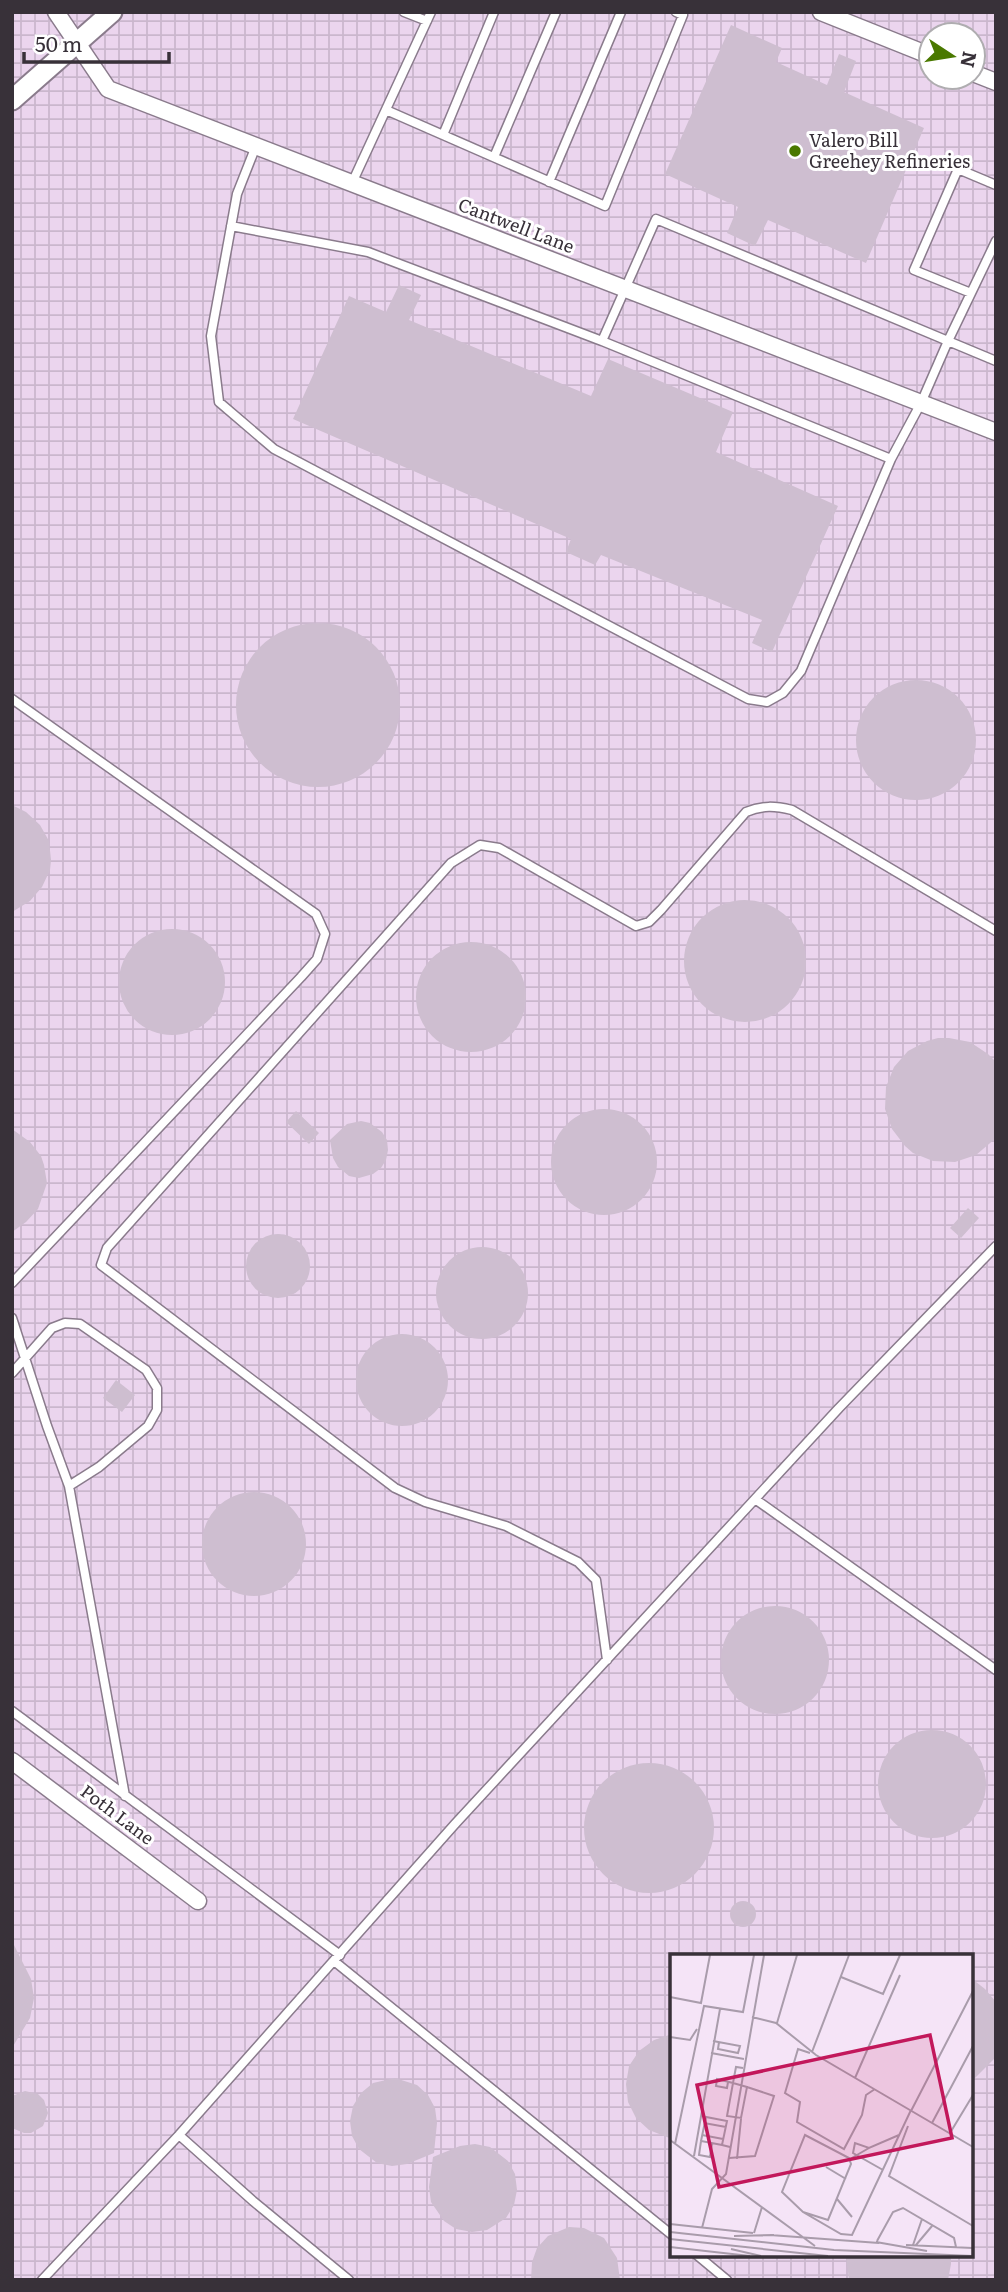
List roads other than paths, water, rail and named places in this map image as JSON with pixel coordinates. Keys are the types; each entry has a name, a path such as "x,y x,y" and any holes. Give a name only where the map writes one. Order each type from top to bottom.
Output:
{"street":[{"name":"Cantwell Lane","path":"56,12 108,89 996,432"},
{"path":"12,100 111,12"},
{"path":"821,12 917,50"},
{"name":"Poth Lane","path":"12,1760 198,1900"}],"lane":[{"path":"352,183 429,17 404,12"},
{"path":"443,135 494,12"},
{"path":"494,157 556,12"},
{"path":"549,181 621,12"},
{"path":"386,110 605,206 683,15 676,12"},
{"path":"256,146 237,194 211,336 219,402 274,449 748,699 766,702 783,693 801,671 891,459 996,241"},
{"path":"971,293 915,270 958,169 996,185"},
{"path":"602,341 656,219 996,361"},
{"path":"231,226 368,252 602,341 891,459"},
{"path":"12,699 316,914 325,934 317,959 301,977 12,1283"},
{"path":"607,1660 596,1580 578,1562 506,1527 425,1502 395,1488 101,1265 107,1248 451,863 480,845 499,848 636,926 649,922 661,911 746,812 758,806 774,806 792,810 996,931"},
{"path":"44,2279 179,2135 455,1824 839,1408 996,1246"},
{"path":"12,1318 69,1486 125,1796"},
{"path":"12,1373 52,1328 65,1323 80,1324 146,1370 157,1388 157,1410 148,1426 99,1467 69,1486"},
{"path":"755,1499 996,1670"},
{"path":"12,1711 337,1958 670,2233"},
{"path":"179,2135 253,2201 349,2280"},
{"path":"699,2257 727,2280"}],"place":[{"name":"Valero Bill Greehey Refineries","path":"795,151"}]}
